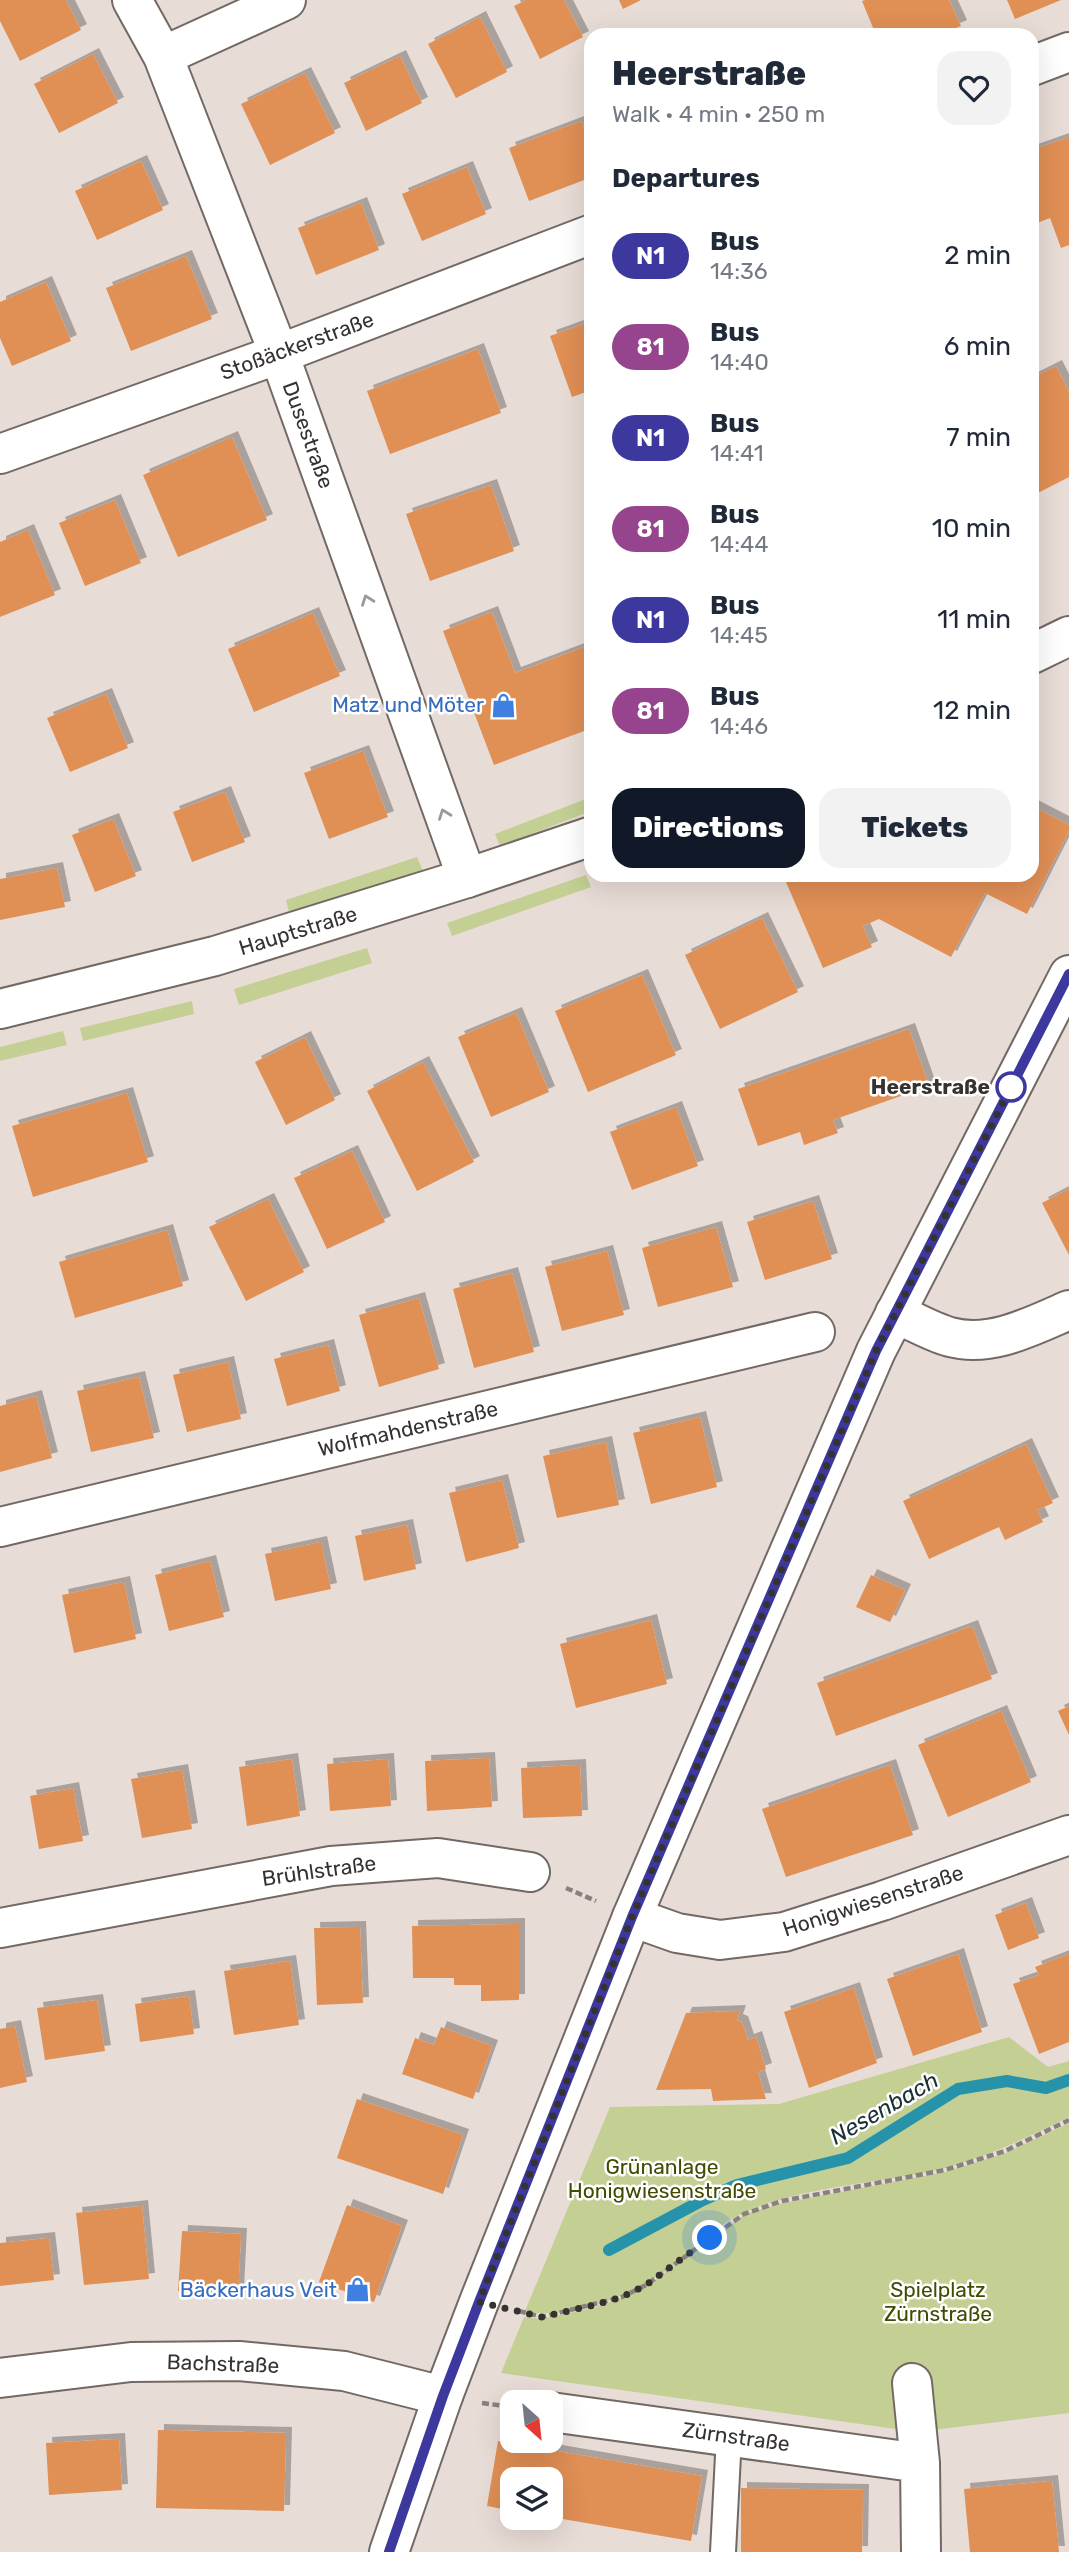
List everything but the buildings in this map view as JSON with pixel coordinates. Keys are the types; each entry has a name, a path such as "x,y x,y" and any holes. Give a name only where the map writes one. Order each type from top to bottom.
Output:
{"street":[{"name":"Dusestraße","path":"132,0 163,56 279,354 467,878"},
{"path":"163,56 286,0"},
{"path":"1039,63 1069,52"},
{"name":"Stoßäckerstraße","path":"0,454 279,354 584,237"},
{"path":"1039,651 1069,636"},
{"name":"Hauptstraße","path":"0,1009 215,956 584,839"},
{"path":"389,2552 443,2396 632,1917 876,1351 1069,975"},
{"path":"895,1313 951,1337 995,1339 1069,1310"},
{"name":"Wolfmahdenstraße","path":"0,1527 816,1332"},
{"name":"Honigwiesenstraße","path":"632,1917 677,1933 720,1940 784,1932 882,1901 1069,1835"},
{"name":"Brühlstraße","path":"0,1928 331,1866 438,1858 530,1872"},
{"name":"Bachstraße","path":"0,2378 131,2362 239,2361 344,2371 443,2396"},
{"path":"912,2383 920,2463 921,2552"},
{"name":"Zürnstraße","path":"564,2414 920,2463"}],"lane":[{"path":"723,2552 729,2436"}],"path":[{"path":"530,1872 632,1917"},
{"path":"479,2302 542,2317 622,2297 646,2285 744,2214 782,2201 945,2170 1005,2151 1069,2120"}],"green space":[{"path":"584,800 584,814 500,846 495,834"},
{"path":"417,857 423,871 290,916 286,900"},
{"path":"584,876 584,882 589,882 591,887 452,936 447,923"},
{"path":"367,948 372,963 239,1005 234,989"},
{"path":"192,1001 194,1014 83,1041 80,1028"},
{"path":"63,1031 67,1045 0,1061 0,1047"},
{"name":"Grünanlage Honigwiesenstraße","path":"1009,2037 1048,2067 1069,2061 1069,2117 974,2159 941,2169 815,2191 767,2204 726,2222 677,2263 625,2294 564,2312 525,2311 610,2107 779,2104"},
{"name":"Spielplatz Zürnstraße","path":"1069,2123 1069,2413 917,2432 501,2373 524,2317 542,2319 622,2298 647,2286 745,2214 783,2203 945,2172 1006,2153"}],"waterway":[{"name":"Nesenbach","path":"609,2250 737,2185 848,2158 958,2089 1007,2081 1046,2088 1069,2080"}],"bus line":[{"name":"N1","path":"389,2552 479,2302 632,1917 702,1754 876,1351 1069,974"}],"place":[{"name":"Matz und Möter","path":"504,705"},
{"name":"Heerstraße","path":"1011,1087"},
{"name":"Bäckerhaus Veit","path":"357,2290"}],"route":[{"path":"710,2238 646,2285 622,2297 569,2312 542,2317 479,2302 632,1917 876,1351 1011,1087"}]}
